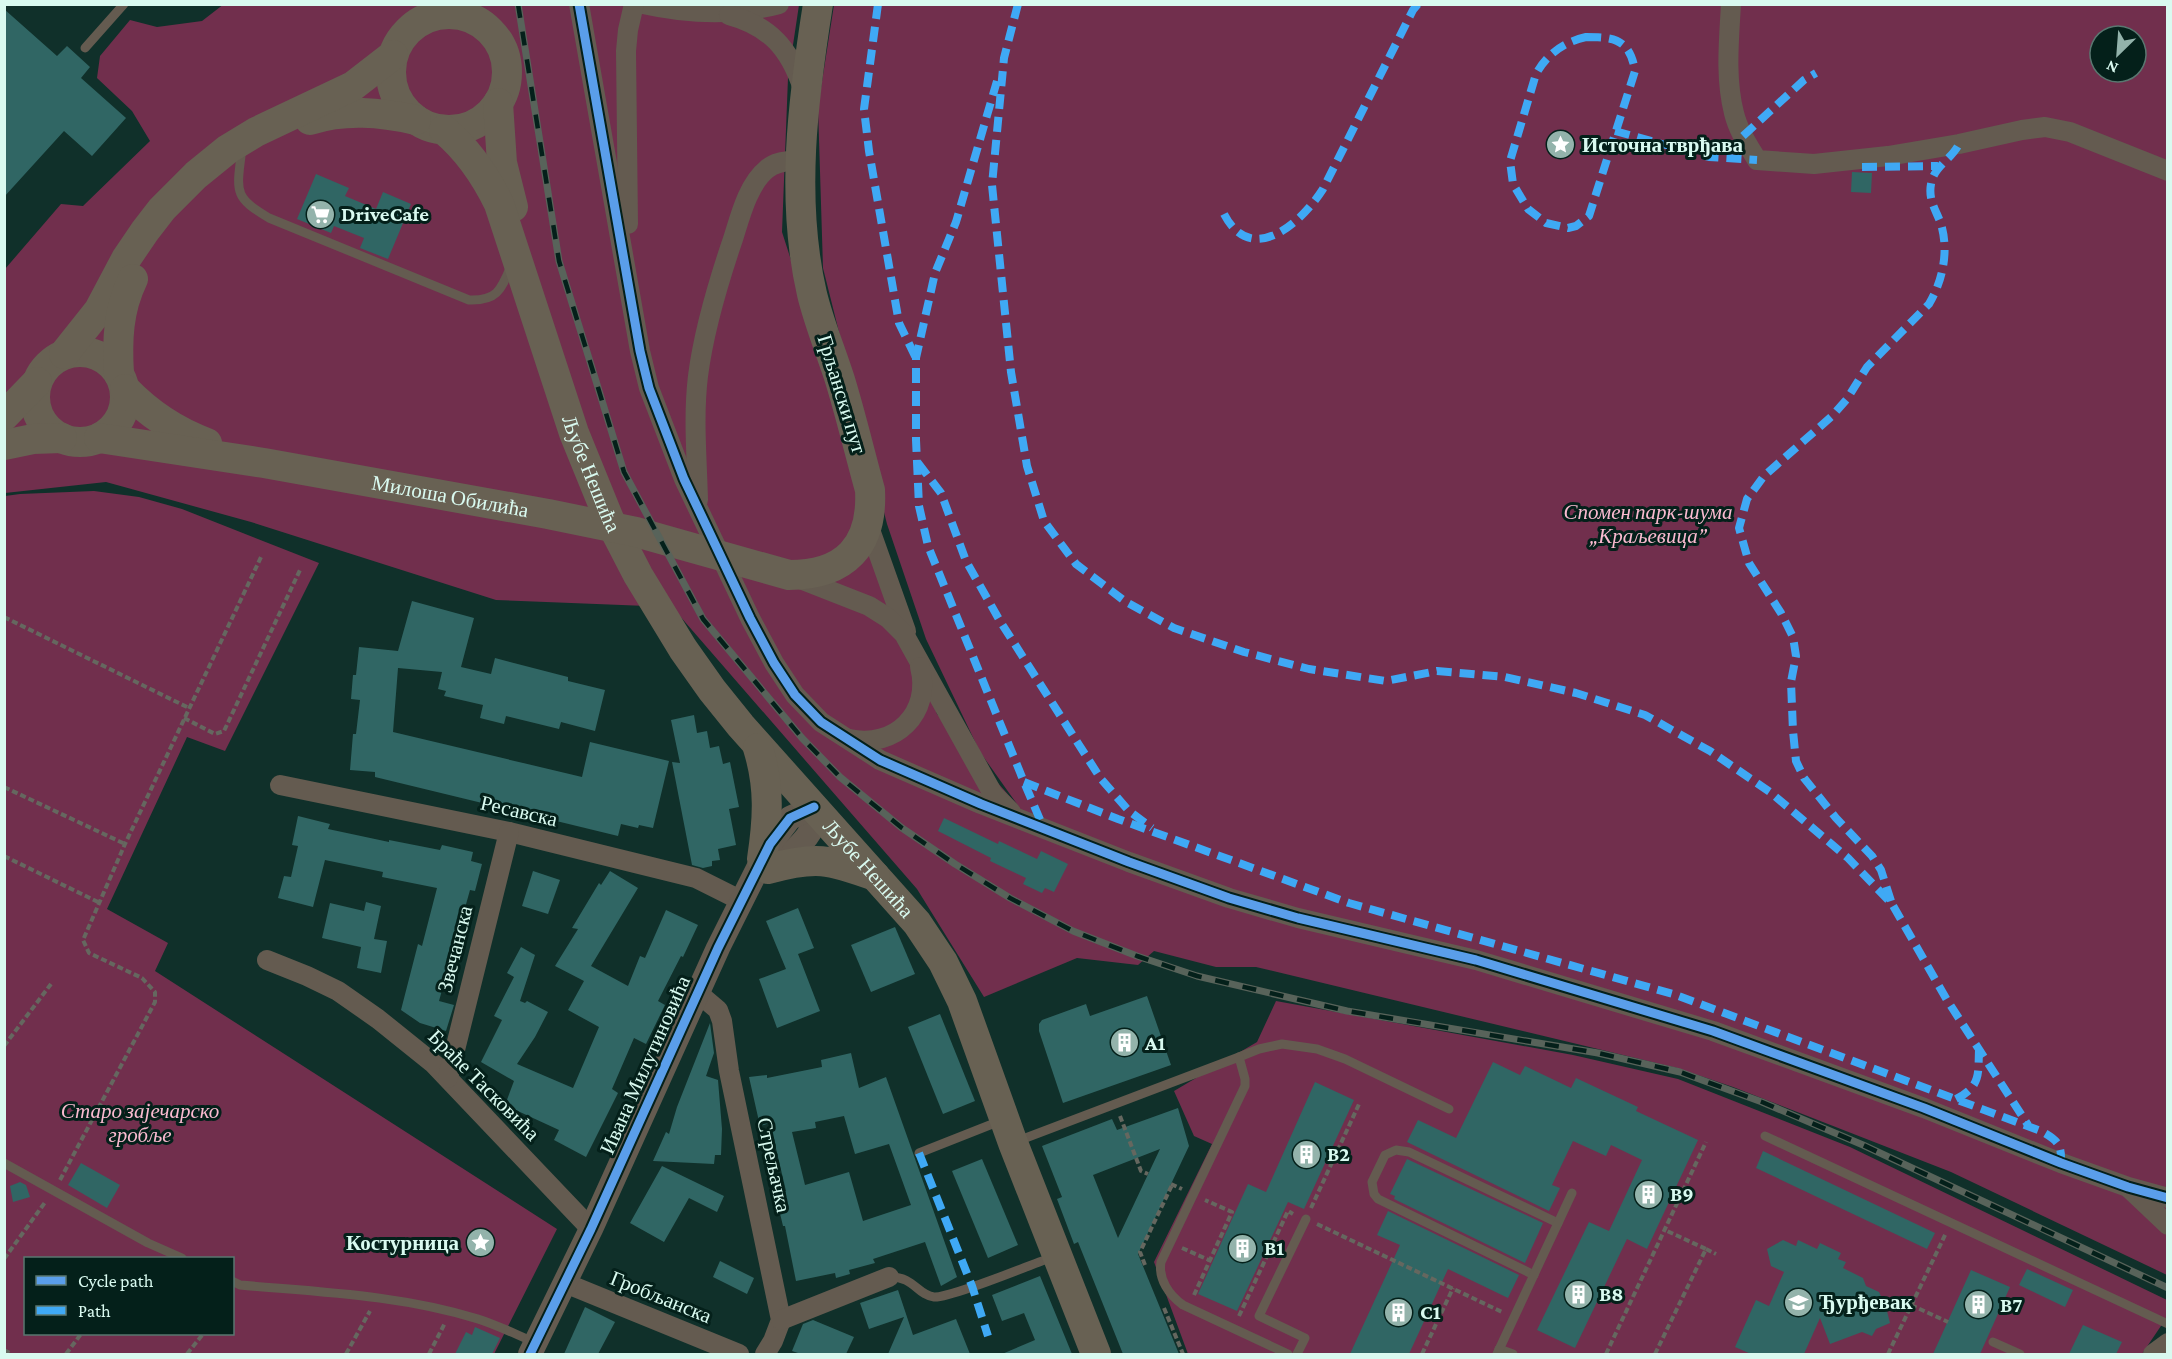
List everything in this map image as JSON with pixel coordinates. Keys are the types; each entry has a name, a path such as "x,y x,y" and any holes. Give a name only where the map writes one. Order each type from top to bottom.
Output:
{"main road":[{"name":"Грљански пут","path":"636,532 789,575 821,573 842,562 857,547 868,524 871,507 870,490 840,382 815,307 801,214 801,159 805,94 818,4"},
{"path":"430,12 462,16 477,22 484,18 499,44 506,63 506,84 498,103 489,114 472,125 458,129 444,130 426,126 416,120 400,104 393,89 391,72 393,55 399,42 430,12"},
{"path":"4,416 37,382 49,364 64,354 99,310 126,259 145,231 162,209 196,175 256,132 353,86 393,55"},
{"path":"498,103 502,163 548,352"},
{"path":"4,445 33,439 62,438 83,442 99,438 120,418 125,404 117,346 120,315 127,291 139,267 164,228 210,178 241,156 303,122 327,115 372,112 416,120"},
{"path":"444,130 459,142 482,172 499,204 548,352"},
{"path":"64,354 76,351 95,354 111,364 122,381"},
{"name":"Љубе Нешића","path":"548,352 594,486 638,575 696,668 757,742 917,923 943,962 962,1001 1009,1131 1096,1354"},
{"name":"Милоша Обилића","path":"122,381 139,404 169,427 264,463"},
{"path":"37,382 35,396 39,417 49,429 62,438"},
{"name":"Милоша Обилића","path":"99,438 264,463 636,532"},
{"path":"757,742 768,789 762,869 811,860 830,861 876,877"}],"street":[{"path":"579,4 640,351 649,388 699,512 750,618 795,695 811,712 844,738 900,769 1020,819 1229,898 1298,918 1476,960 1713,1031 1913,1104 2036,1154 2128,1187 2168,1198"},
{"path":"628,277 626,51 627,30 634,4"},
{"path":"643,4 662,9 723,13 749,11 779,4"},
{"path":"1731,4 1729,48 1734,113 1743,136 1757,160 1814,164 1888,156 2045,127 2070,132 2168,171"},
{"path":"723,13 753,23 777,40 792,60 805,94"},
{"path":"699,512 696,415 698,386 713,302 738,223 760,175 768,167 777,163 801,159"},
{"path":"844,738 878,741 894,734 910,719 920,702 923,685 915,652 899,614 868,524"},
{"path":"789,575 879,612 897,626 915,652 993,794 1020,819"},
{"name":"Ресавска","path":"280,785 508,832 696,878 742,901"},
{"name":"Ивана Милутиновића","path":"533,1348 591,1229 742,901 762,869 793,852 805,840 812,830 816,810"},
{"name":"Звечанска","path":"448,1078 508,832"},
{"name":"Браће Тасковића","path":"267,960 307,975 338,991 378,1019 434,1064 591,1229"},
{"name":"Стрељачка","path":"698,993 718,1010 722,1020 729,1071 782,1320"},
{"path":"2128,1187 2168,1225"},
{"path":"765,1354 782,1320 889,1277"},
{"name":"Гробљанска","path":"565,1283 739,1354"},
{"path":"2153,1354 2168,1343"}],"lane":[{"path":"86,48 124,4"},
{"path":"241,156 238,190 243,200 251,207 269,218 469,300 481,300 495,296 502,287 515,255"},
{"path":"919,1153 1116,1104 1259,1049 1282,1044 1301,1045 1345,1059 1449,1109"},
{"path":"1239,1057 1245,1086 1170,1242 1160,1268 1164,1283 1174,1298 1183,1305 1288,1354"},
{"path":"1765,1136 2168,1324"},
{"path":"1534,1275 1384,1203 1374,1194 1372,1182 1384,1155 1391,1151 1402,1150 1558,1223"},
{"path":"4,1164 148,1243 180,1257"},
{"path":"1513,1354 1498,1352 1572,1193"},
{"path":"1297,1354 1305,1338 1259,1316 1305,1219"},
{"path":"889,1277 908,1280 926,1294 935,1297 1058,1255"},
{"path":"234,1282 377,1297 451,1312 479,1320 533,1348"},
{"path":"1993,1342 2020,1354"}],"path":[{"path":"4,1259 54,1191 155,1002 155,992 142,978 89,953 83,940 124,844 262,555"},
{"path":"184,718 215,734 224,731 300,570"},
{"path":"4,617 189,708"},
{"path":"4,787 124,844"},
{"path":"4,856 98,902"},
{"path":"4,1046 51,984"},
{"path":"1305,1219 1360,1102"},
{"path":"1116,1104 1141,1171 1148,1174"},
{"path":"1606,1354 1706,1142"},
{"path":"1193,1194 1232,1212 1222,1238 1193,1295 1203,1299"},
{"path":"1230,1312 1239,1316 1264,1258 1288,1211 1514,1317"},
{"path":"1888,1354 1952,1222"},
{"path":"1665,1230 1716,1254"},
{"path":"1170,1242 1209,1260"},
{"path":"1655,1354 1706,1249"},
{"path":"1422,1354 1453,1288"},
{"path":"346,1354 377,1297"},
{"path":"1911,1305 1948,1322"},
{"path":"429,1354 451,1312"},
{"path":"66,1354 80,1335"},
{"path":"187,1354 202,1335"},
{"path":"4,1350 12,1354"}],"green space":[{"name":"Спомен парк-шума „Краљевица”","path":"224,4 799,5 788,78 782,232 937,714 1019,807 980,752 926,639 887,524 823,268 818,107 834,5 2167,5 2167,1275 1951,1172 1733,1087 1677,1068 1256,967 1216,967 1154,951 1138,965 1077,958 984,997 917,889 672,607 496,600 251,522 106,482 5,493 5,269 61,204 83,206 150,141 132,111 97,78 100,56 130,20 157,27 202,21"},
{"name":"Старо зајечарско гробље","path":"94,491 139,497 182,509 319,563 225,751 187,737 107,909 168,943 155,971 557,1229 494,1354 5,1354 5,496"},
{"path":"1276,1001 1573,1055 1678,1079 1850,1147 2167,1300 2167,1317 2142,1354 1188,1354 1154,1262 1212,1144 1194,1136 1174,1091 1257,1042"}],"building":[{"path":"4,9 57,56 67,46 90,67 81,78 126,118 92,156 64,131 4,197"},
{"path":"1852,172 1872,173 1871,193 1851,192"},
{"path":"316,174 349,188 345,196 376,209 383,192 411,204 388,259 360,248 364,238 334,226 331,233 297,219"},
{"path":"412,601 474,618 461,667 491,674 495,658 568,677 568,681 605,690 595,731 561,722 559,729 506,716 504,724 480,718 483,705 444,696 446,691 438,689 442,672 398,668 393,732 582,777 590,742 669,761 653,828 639,825 638,828 621,824 618,836 375,777 375,772 350,770 353,734 356,734 360,700 351,699 359,647 398,651"},
{"path":"694,715 697,733 707,731 710,748 719,746 723,764 730,762 739,807 729,809 736,845 718,849 720,860 712,861 712,866 703,868 692,865 672,762 680,763 671,720"},
{"path":"298,816 330,824 328,829 389,842 389,840 440,850 442,845 473,852 471,861 482,864 475,891 470,890 439,1001 454,1005 446,1031 420,1023 401,1010 418,944 422,946 437,888 382,877 383,872 325,860 313,907 278,898 284,876 291,877 298,846 292,845"},
{"path":"944,818 998,844 999,841 1037,859 1041,851 1068,864 1054,892 1045,888 1042,893 1023,884 1026,878 990,861 991,858 938,831"},
{"path":"533,871 560,880 548,914 522,906"},
{"path":"610,871 638,888 591,966 628,986 640,956 645,958 666,910 698,925 658,1001 665,1005 646,1044 634,1038 612,1089 618,1093 586,1157 554,1140 559,1130 505,1105 514,1081 481,1062 502,1020 494,1016 514,977 507,973 521,947 535,955 520,1001 525,1003 527,1001 548,1012 517,1064 573,1088 599,1027 568,1010 584,981 555,966 578,929 572,928 599,883 601,885"},
{"path":"366,902 381,906 374,939 387,941 381,973 357,968 361,947 322,938 330,903 364,911"},
{"path":"798,908 814,948 798,954 820,1011 777,1028 759,979 786,969 766,921"},
{"path":"895,927 915,974 871,992 851,945"},
{"path":"1147,996 1171,1065 1063,1103 1039,1031 1039,1024 1042,1020 1086,1004 1090,1016"},
{"path":"940,1014 975,1101 943,1114 908,1027"},
{"path":"710,1023 714,1053 706,1076 718,1080 722,1129 721,1155 715,1155 714,1164 653,1161 666,1132 669,1134 677,1107"},
{"path":"851,1053 859,1088 886,1077 957,1277 941,1286 925,1242 873,1259 875,1263 849,1270 850,1274 836,1278 835,1273 796,1281 785,1226 783,1226 775,1193 786,1191 770,1123 760,1126 749,1077 767,1075 767,1078 822,1067 821,1060","holes":["844,1116 855,1154 889,1144 911,1205 863,1221 849,1172 805,1185 792,1132 816,1128 815,1122"]},
{"path":"1493,1062 1520,1075 1525,1066 1571,1088 1576,1078 1638,1107 1636,1111 1698,1140 1647,1249 1627,1239 1575,1348 1537,1330 1589,1222 1609,1231 1642,1160 1611,1145 1606,1156 1573,1141 1552,1185 1560,1188 1549,1211 1407,1142 1418,1120 1456,1138"},
{"path":"1315,1082 1354,1100 1304,1209 1288,1202 1237,1311 1198,1294 1248,1184 1266,1192"},
{"path":"1178,1108 1189,1146 1138,1254 1179,1354 1123,1354 1078,1242 1074,1244 1057,1199 1062,1197 1042,1146 1112,1119 1117,1130","holes":["1160,1149 1118,1238 1093,1175"]},
{"path":"1763,1151 1935,1233 1927,1249 1756,1168"},
{"path":"982,1159 1018,1245 988,1258 952,1171"},
{"path":"1407,1159 1543,1223 1525,1263 1394,1199 1395,1196 1390,1194"},
{"path":"81,1163 120,1185 107,1208 68,1185"},
{"path":"662,1166 724,1196 717,1212 689,1198 664,1242 630,1223"},
{"path":"20,1182 26,1185 30,1197 13,1202 10,1186"},
{"path":"1388,1211 1519,1275 1508,1298 1448,1269 1409,1354 1350,1354 1400,1245 1377,1235"},
{"path":"1783,1240 1796,1246 1798,1240 1817,1249 1820,1243 1841,1253 1838,1259 1846,1262 1843,1268 1863,1278 1866,1286 1879,1292 1890,1323 1876,1329 1872,1336 1862,1332 1830,1344 1820,1318 1804,1354 1751,1354 1735,1347 1756,1300 1769,1306 1784,1272 1771,1266 1767,1249"},
{"path":"720,1261 754,1278 747,1294 713,1277"},
{"path":"2027,1269 2073,1290 2065,1307 2019,1285"},
{"name":"B7","path":"1971,1270 2010,1287 1980,1354 1933,1354"},
{"path":"1040,1276 1072,1354 1002,1354 1035,1340 1024,1313 1002,1321 992,1295"},
{"path":"898,1290 913,1335 956,1319 970,1354 888,1354 904,1317 869,1329 860,1303"},
{"path":"585,1307 615,1322 598,1354 564,1354"},
{"path":"813,1320 854,1337 846,1354 801,1354 792,1351 803,1324"},
{"path":"2083,1325 2122,1342 2116,1354 2069,1354"},
{"path":"475,1327 500,1338 492,1354 455,1354 466,1332 472,1335"}],"railway":[{"path":"518,4 559,261 624,472 703,619 802,738 840,777 902,828 1010,898 1073,931 1137,956 1197,976 1347,1011 1598,1053 1680,1072 1762,1102 1863,1145 2168,1288"}],"marked path":[{"path":"878,4 864,109 869,151 899,323 916,358"},
{"path":"1018,4 1004,58 992,185 1011,372 1027,466 1044,521 1076,564 1126,602 1174,628 1244,652 1309,669 1386,681 1437,671 1505,677 1576,693 1645,715 1710,751 1770,792 1848,858 1892,904 1947,1000 2028,1125"},
{"path":"1224,214 1235,230 1248,238 1262,239 1290,226 1303,214 1323,189 1418,4"},
{"path":"1586,37 1612,39 1625,46 1633,60 1635,71 1589,216 1576,226 1568,228 1546,223 1528,209 1513,184 1510,161 1536,74 1545,60 1557,50 1570,42 1586,37"},
{"path":"1743,136 1804,80 1816,73"},
{"path":"997,81 956,222 935,273 916,358 919,506 928,546 1044,829"},
{"path":"1615,131 1709,157 1757,160"},
{"path":"1891,901 1881,870 1872,856 1836,818 1804,778 1796,761 1791,682 1796,656 1793,637 1781,613 1749,563 1739,528 1747,499 1764,476 1832,416 1847,399 1867,367 1929,304 1938,285 1944,255 1943,234 1932,200 1931,184 1936,172 1959,144"},
{"path":"1862,167 1938,166"},
{"path":"918,463 941,493 966,561 1000,621 1072,734 1101,779 1129,811 1152,828"},
{"path":"1024,782 1118,819 1349,903 1673,994 2041,1131 2057,1143 2061,1151 2061,1163"},
{"path":"1956,1099 1974,1084 1978,1073 1979,1050"},
{"path":"919,1153 972,1286 988,1336"}],"cycle path":[{"path":"579,4 640,351 649,388 684,479 750,618 774,663 795,695 821,722 880,760 981,804 1229,898 1298,918 1476,960 1713,1031 1924,1108 2061,1163 2128,1187 2168,1198"},
{"path":"530,1354 591,1229 718,948 770,844 790,818 814,807"}],"place":[{"name":"Источна тврђава","path":"1561,145"},
{"name":"DriveCafe","path":"320,214"},
{"name":"A1","path":"1124,1043"},
{"name":"B2","path":"1306,1154"},
{"name":"B9","path":"1649,1194"},
{"name":"Костурница","path":"480,1243"},
{"name":"B1","path":"1243,1248"},
{"name":"B8","path":"1578,1294"},
{"name":"Ђурђевак","path":"1798,1302"},
{"name":"B7","path":"1979,1305"},
{"name":"C1","path":"1399,1312"}]}
